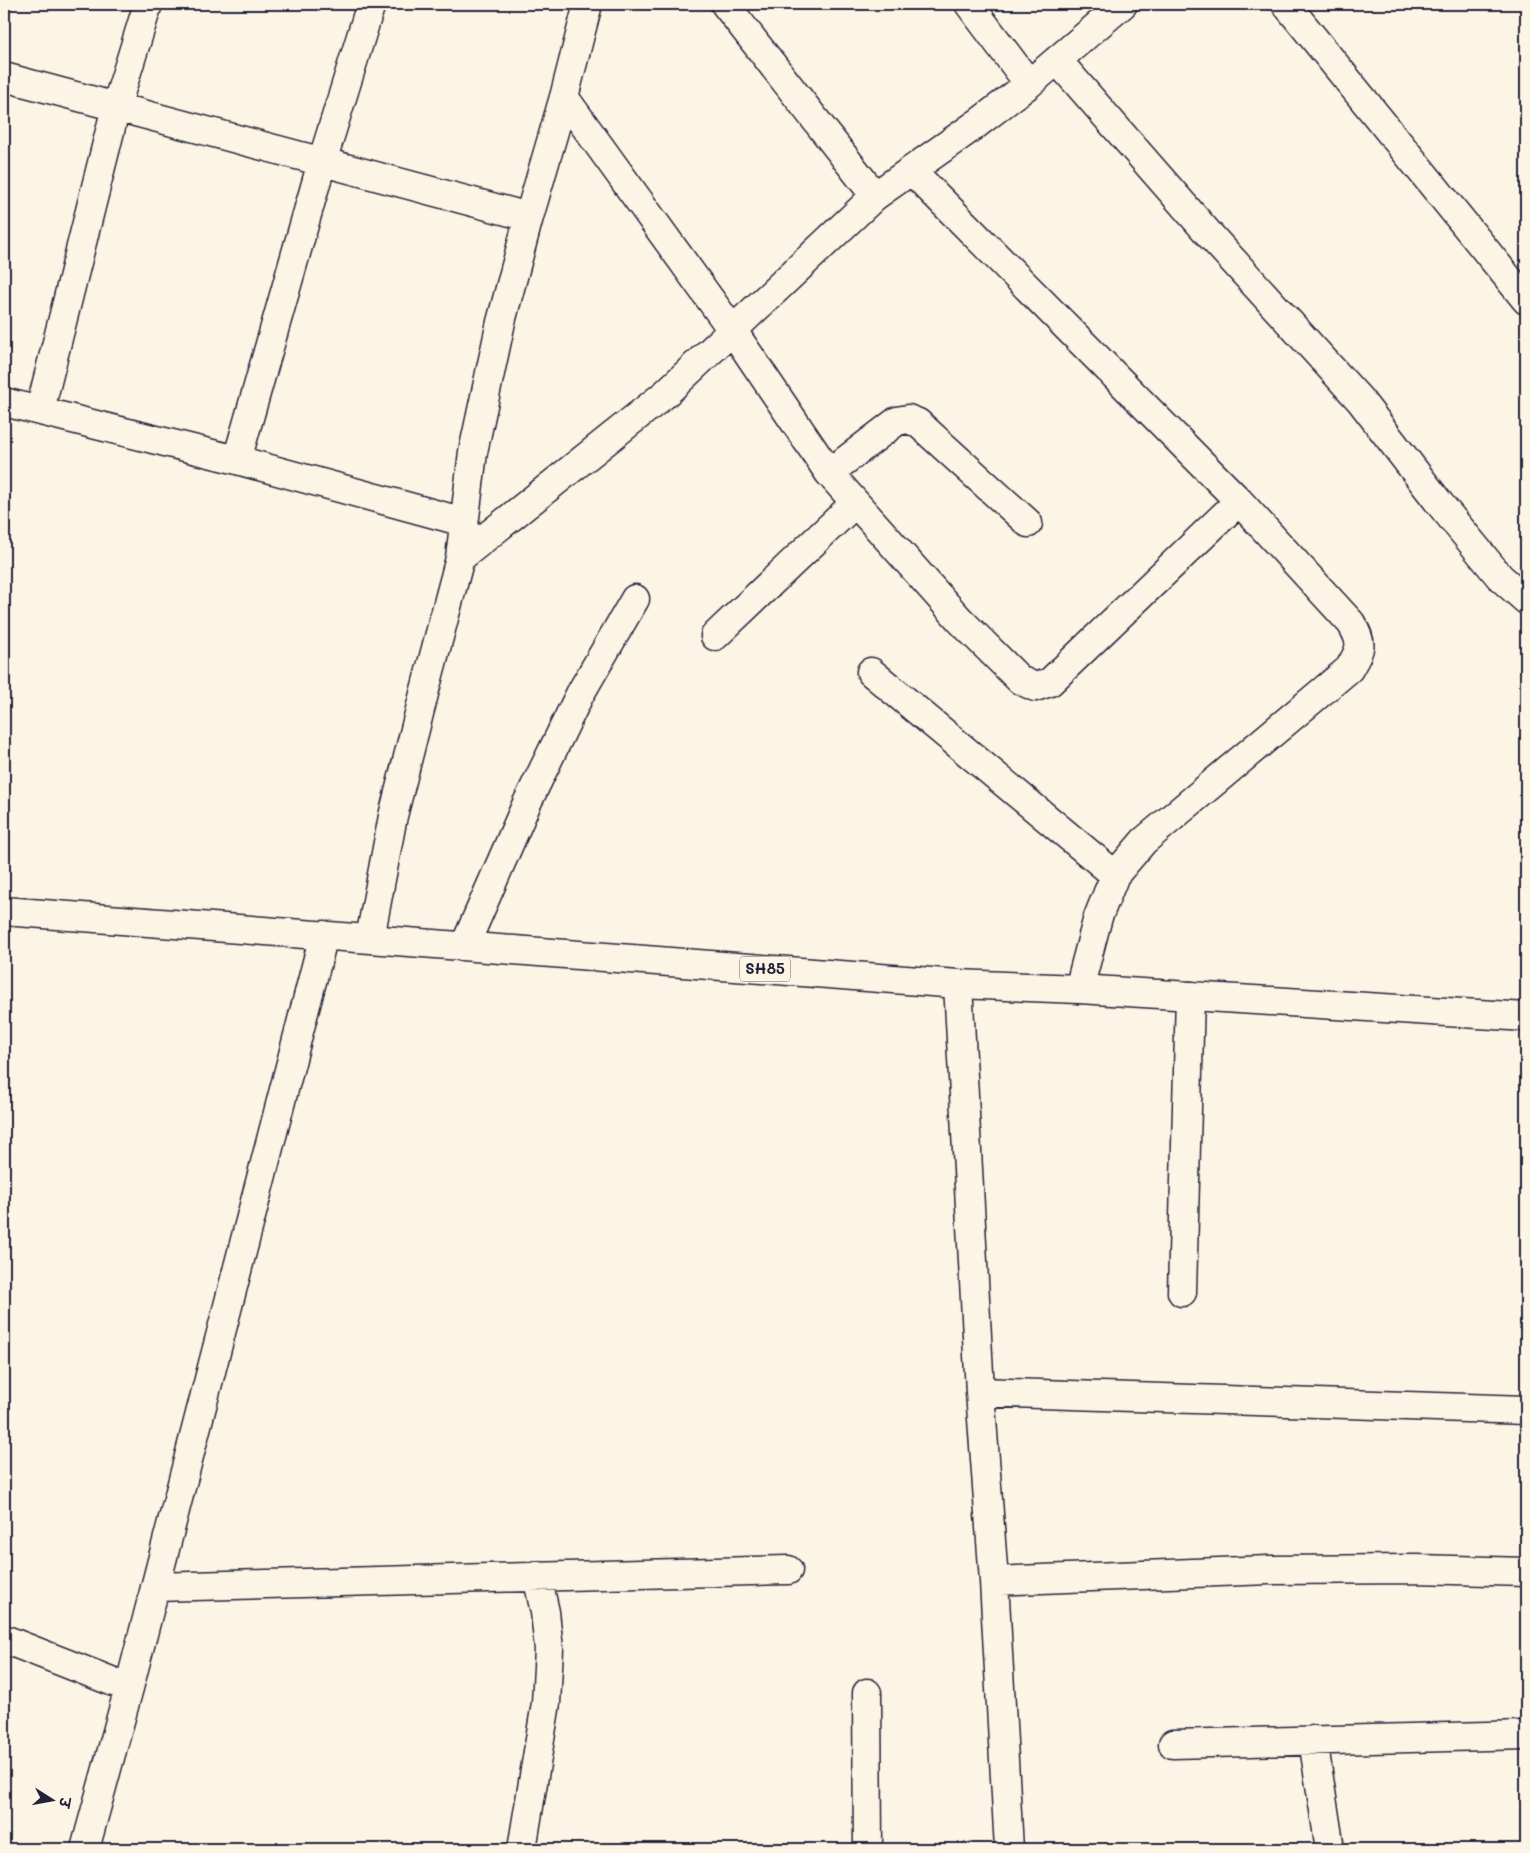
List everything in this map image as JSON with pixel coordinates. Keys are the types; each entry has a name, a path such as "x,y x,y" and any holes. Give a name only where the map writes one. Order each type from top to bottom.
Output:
{"street":[{"path":"40,410 116,107 148,4"},
{"path":"237,460 322,162 371,4"},
{"path":"370,938 393,816 460,558 473,452 501,322 588,4"},
{"path":"725,4 875,196"},
{"path":"969,4 1028,84"},
{"path":"460,558 665,394 875,196 912,171 1028,84 1123,4"},
{"path":"1286,4 1526,300"},
{"path":"1057,60 1208,233 1360,400 1440,504 1500,577 1526,600"},
{"path":"4,77 529,217"},
{"path":"564,96 733,331 829,473 960,620 1020,680 1035,687 1050,682 1239,501"},
{"path":"912,171 1239,501 1351,623 1358,635 1360,650 1349,669 1144,841 1115,875 1098,917 1080,989"},
{"path":"4,402 237,460 464,522"},
{"path":"829,473 897,421 908,419 918,423 1028,523"},
{"path":"715,636 855,503"},
{"path":"465,945 527,803 580,694 636,599"},
{"path":"871,672 1115,875"},
{"name":"SH85","path":"4,911 958,984 1080,989 1526,1017"},
{"path":"85,1849 129,1688 324,935"},
{"path":"958,984 980,1392 994,1581 1009,1849"},
{"path":"1182,1292 1190,996"},
{"path":"980,1392 1526,1410"},
{"path":"994,1581 1268,1570 1417,1568 1526,1572"},
{"path":"155,1587 788,1570"},
{"path":"522,1849 547,1694 549,1649 545,1612 537,1576"},
{"path":"4,1639 129,1688"},
{"path":"867,1694 868,1849"},
{"path":"1173,1744 1526,1735"},
{"path":"1313,1740 1330,1849"}]}
